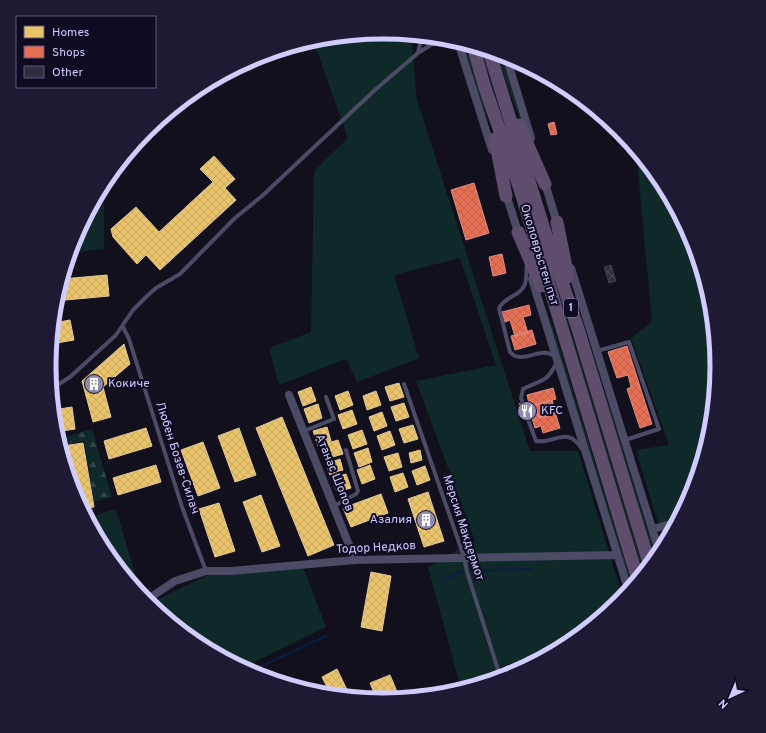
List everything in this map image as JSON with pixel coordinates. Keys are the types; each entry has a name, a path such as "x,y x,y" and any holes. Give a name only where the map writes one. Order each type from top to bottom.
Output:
{"highway":[{"name":"Околовръстен път","path":"475,52 485,88 520,189 636,574"},
{"name":"Околовръстен път","path":"491,57 543,226 577,326 648,559"},
{"path":"494,67 545,184"},
{"path":"485,88 506,196"},
{"path":"557,222 577,326"},
{"path":"518,232 565,339"}],"street":[{"path":"460,48 627,585"},
{"path":"509,64 657,545"},
{"name":"Атанас Шопов","path":"289,395 355,560"},
{"path":"652,529 670,524"},
{"name":"Тодор Недков","path":"150,597 175,581 206,571 231,571 355,560 617,554"}],"lane":[{"path":"418,53 421,42"},
{"path":"56,386 70,376 123,327 133,310 156,288 180,274 235,218 262,196 376,89 418,53 434,43"},
{"path":"523,403 523,388 548,378 557,360 546,352 519,358 513,356 510,352 499,308 501,304 521,290 525,284 527,262"},
{"name":"Любен Бозев-Силач","path":"123,327 129,339 182,507 206,571"},
{"path":"597,351 629,342 658,430 625,440"},
{"name":"Мерсия Макдермот","path":"404,384 464,557 468,576 499,673"},
{"path":"304,431 334,419 326,397"},
{"path":"526,414 536,441 567,437 577,442 586,457"},
{"path":"334,506 356,494 358,491 346,450"}],"green space":[{"path":"383,39 413,41 412,46 417,100 530,451 578,451 621,591 599,613 565,639 547,650 514,666 513,662 460,685 428,567 475,541 416,381 496,365 460,258 394,275 419,358 357,382 346,359 279,385 269,348 311,332 314,171 348,138 315,46 362,40"},
{"path":"464,49 467,50 484,103 490,133"},
{"path":"482,54 486,55 643,566 641,568"},
{"path":"499,61 503,62 522,124"},
{"path":"637,160 667,203 686,241 704,303 710,345 710,388 708,409 699,451 686,492 662,537 636,450 669,445 631,338 652,322"},
{"path":"104,196 104,249 76,252 89,222"},
{"path":"574,294 654,549 652,552"},
{"path":"543,301 556,336 631,580 629,582"},
{"path":"92,429 112,497 94,502 84,441 65,445 64,437"},
{"path":"116,509 138,583 123,566 102,534 99,524 96,525 92,516"},
{"path":"303,567 326,627 249,665 201,639 167,613 154,601 208,575"}],"building: Homes":[{"path":"214,156 235,179 225,188 236,200 160,270 146,255 137,264 113,237 111,229 136,207 159,232 213,182 200,169"},
{"path":"107,275 109,296 63,300 68,278"},
{"path":"70,320 74,340 57,343 58,322"},
{"name":"Кокиче","path":"124,344 130,364 103,387 111,417 93,422 82,381"},
{"path":"399,383 404,397 390,401 385,387"},
{"path":"311,387 316,401 303,406 298,392"},
{"path":"348,391 353,405 340,410 335,396"},
{"path":"376,391 381,405 367,410 363,396"},
{"path":"404,403 409,417 396,421 391,407"},
{"path":"318,404 322,418 309,423 304,409"},
{"path":"72,407 75,429 62,431 58,409"},
{"path":"352,410 357,424 343,429 338,415"},
{"path":"382,412 387,426 374,431 369,417"},
{"path":"282,417 334,545 308,556 256,428"},
{"path":"413,425 418,439 404,443 399,429"},
{"path":"327,427 331,441 318,446 313,431"},
{"path":"146,428 152,446 109,459 104,441"},
{"path":"239,428 256,475 235,482 218,436"},
{"path":"362,430 367,444 353,449 348,435"},
{"path":"390,431 395,445 382,450 377,436"},
{"path":"338,440 343,454 329,458 324,444"},
{"path":"203,442 220,488 198,496 181,450"},
{"path":"83,443 94,507 88,508 80,492 66,446"},
{"path":"368,448 372,462 359,467 354,453"},
{"path":"420,450 422,460 411,463 409,453"},
{"path":"398,453 402,467 389,471 384,457"},
{"path":"340,459 343,470 330,475 326,464"},
{"path":"156,465 161,482 118,495 113,478"},
{"path":"370,465 375,479 362,484 357,470"},
{"path":"425,466 430,480 417,485 412,471"},
{"path":"403,473 408,487 395,492 390,477"},
{"path":"346,474 351,488 337,492 333,478"},
{"name":"Азалия","path":"428,492 444,541 424,547 408,499"},
{"path":"381,494 388,513 351,527 343,508"},
{"path":"261,495 280,546 262,552 243,502"},
{"path":"219,503 235,551 215,557 199,509"},
{"path":"371,572 391,576 382,631 361,627"},
{"path":"337,669 348,692 328,689 322,677"},
{"path":"390,675 398,693 374,694 370,683"}],"building: Shops":[{"path":"554,122 557,134 551,135 548,124"},
{"path":"474,183 489,233 466,240 451,190"},
{"path":"502,254 506,273 493,276 489,257"},
{"path":"529,305 531,315 523,317 528,333 515,336 510,320 505,322 502,312"},
{"path":"532,330 536,344 515,350 511,336"},
{"path":"627,346 652,424 640,428 627,389 631,387 628,375 617,378 608,352"},
{"path":"553,388 556,399 530,407 527,395"},
{"path":"552,400 556,413 539,418 535,405"},
{"path":"527,402 531,413 522,415 519,404"},
{"path":"555,412 560,428 543,433 541,426 535,428 531,415 537,413 539,417"}],"building: Other":[{"path":"611,265 616,281 609,283 604,267"}],"waterway":[{"path":"443,580 461,571 531,569"},
{"path":"257,668 326,636"}],"place":[{"name":"Кокиче","path":"94,384"},
{"name":"KFC","path":"527,411"},
{"name":"Азалия","path":"426,520"}]}
